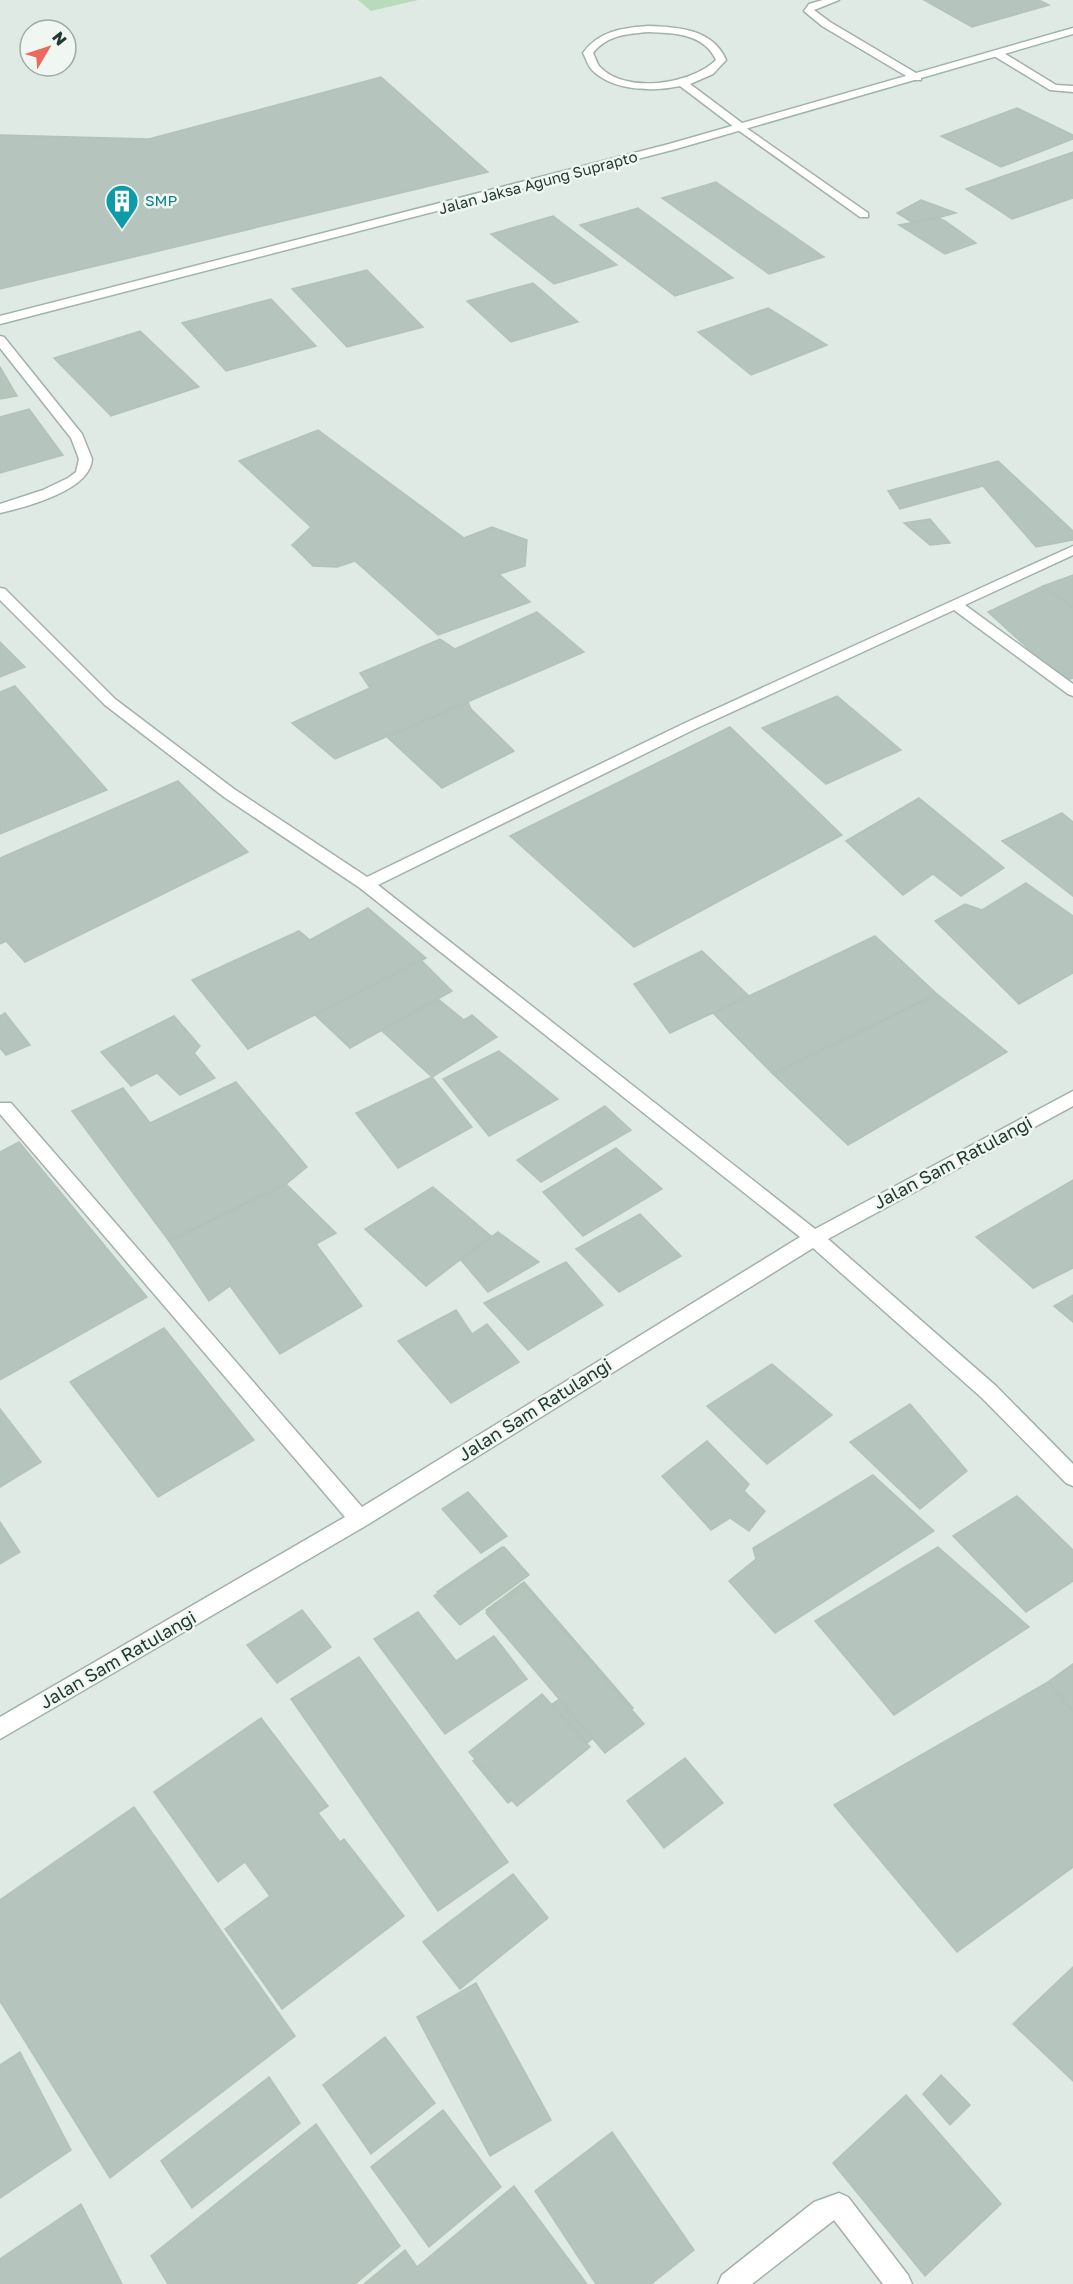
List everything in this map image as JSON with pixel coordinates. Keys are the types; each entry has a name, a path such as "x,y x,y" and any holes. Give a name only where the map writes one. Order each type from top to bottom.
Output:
{"street":[{"path":"834,0 812,6 809,11 826,24 917,78"},
{"path":"683,84 702,78 715,70 721,60 719,50 708,41 692,34 671,30 626,31 607,36 594,44 588,53 589,63 599,72 615,80 649,86 683,84 864,215"},
{"name":"Jalan Jaksa Agung Suprapto","path":"0,320 554,179 742,128 1073,32"},
{"path":"998,54 1054,88 1073,89"},
{"path":"0,340 77,437 86,452 85,469 79,478 57,489 0,509"},
{"path":"366,884 690,726 1073,550"},
{"path":"0,592 110,702 229,793 366,884 814,1238 989,1392 1073,1478"},
{"path":"955,604 1073,691"},
{"name":"Jalan Sam Ratulangi","path":"0,1729 360,1519 814,1238 1073,1098"},
{"path":"5,1108 360,1519"},
{"path":"732,2284 823,2211 839,2206 899,2284"}],"green space":[{"path":"358,0 418,0 371,11"}],"building":[{"path":"924,0 1039,0 1049,5 972,27"},
{"name":"SMP","path":"381,77 488,172 0,289 0,135 149,139"},
{"path":"1017,108 1073,135 1073,139 1001,167 941,136"},
{"path":"1073,152 1073,198 1012,219 966,189"},
{"path":"716,182 824,257 769,274 662,198"},
{"path":"921,200 956,213 915,224 897,213"},
{"path":"638,208 733,278 675,296 580,225"},
{"path":"553,216 617,265 554,284 491,234"},
{"path":"938,218 976,243 945,254 899,225"},
{"path":"367,270 423,327 347,347 292,289"},
{"path":"533,283 578,322 511,342 467,301"},
{"path":"271,299 316,346 226,371 182,323"},
{"path":"768,308 827,345 751,375 698,332"},
{"path":"140,331 199,387 111,416 54,358"},
{"path":"0,367 17,396 0,399"},
{"path":"29,409 63,455 0,473 0,417"},
{"path":"318,430 464,538 492,527 527,540 525,566 499,574 530,602 438,635 355,561 337,567 313,566 292,545 311,527 239,461"},
{"path":"998,461 1073,531 1073,540 1036,547 983,486 900,509 888,491"},
{"path":"930,519 950,543 930,545 904,523"},
{"path":"1073,575 1073,608 1043,586"},
{"path":"1043,586 1073,608 1073,678 1064,681 988,612"},
{"path":"537,612 584,652 335,759 292,723 370,688 360,673 440,639 455,649"},
{"path":"0,642 25,667 0,677"},
{"path":"15,686 107,790 0,834 0,692"},
{"path":"837,696 901,750 826,784 762,728"},
{"path":"468,702 471,709 514,751 442,788 387,737"},
{"path":"730,727 842,835 634,947 510,836"},
{"path":"178,781 248,852 25,962 6,941 0,944 0,858"},
{"path":"919,798 1004,868 961,896 933,874 903,895 846,841"},
{"path":"1062,813 1073,822 1073,896 1002,841"},
{"path":"1026,883 1073,916 1073,973 1019,1004 935,921 965,904 982,910"},
{"path":"368,908 426,958 248,1049 192,980 299,931 310,940"},
{"path":"875,936 937,994 773,1074 713,1013"},
{"path":"702,951 749,996 670,1033 634,984"},
{"path":"421,960 452,991 350,1048 315,1015"},
{"path":"937,994 1007,1052 848,1145 773,1074"},
{"path":"438,999 464,1020 472,1015 497,1037 432,1077 381,1030"},
{"path":"5,1013 30,1045 6,1055 0,1048 0,1016"},
{"path":"174,1016 200,1046 194,1053 215,1078 180,1095 157,1073 131,1086 101,1052"},
{"path":"499,1051 558,1099 489,1136 443,1079"},
{"path":"432,1077 472,1127 398,1168 356,1113"},
{"path":"236,1082 307,1167 286,1184 169,1241 72,1111 123,1088 150,1123"},
{"path":"605,1106 631,1130 541,1182 517,1160"},
{"path":"19,1142 147,1297 0,1380 0,1152"},
{"path":"616,1148 662,1189 583,1236 543,1192"},
{"path":"1073,1180 1073,1268 1033,1288 976,1237"},
{"path":"286,1184 336,1233 316,1244 362,1306 280,1354 230,1286 209,1301 169,1241"},
{"path":"433,1187 491,1236 426,1286 365,1229"},
{"path":"640,1214 681,1256 619,1292 576,1249"},
{"path":"498,1232 539,1262 488,1292 461,1260"},
{"path":"566,1262 603,1305 528,1350 484,1303"},
{"path":"1073,1295 1073,1322 1054,1306"},
{"path":"456,1310 472,1334 487,1324 519,1362 451,1403 398,1341"},
{"path":"164,1328 254,1440 158,1497 70,1382"},
{"path":"772,1364 832,1415 767,1464 707,1406"},
{"path":"910,1404 967,1471 920,1509 850,1442"},
{"path":"0,1409 41,1462 0,1487"},
{"path":"707,1441 749,1484 744,1491 765,1511 749,1531 730,1518 711,1530 662,1476"},
{"path":"873,1475 934,1531 775,1633 729,1581 756,1559 753,1548"},
{"path":"468,1492 507,1536 481,1553 442,1509"},
{"path":"1017,1496 1073,1550 1073,1581 1026,1612 953,1536"},
{"path":"0,1522 20,1552 0,1564"},
{"path":"502,1547 528,1575 463,1621 437,1592"},
{"path":"504,1547 529,1575 460,1625 434,1596"},
{"path":"938,1547 1029,1627 894,1715 815,1621"},
{"path":"524,1582 633,1708 508,1803 473,1761 562,1697 486,1610"},
{"path":"525,1586 644,1724 605,1753 486,1613"},
{"path":"302,1610 331,1647 277,1683 247,1645"},
{"path":"418,1612 456,1661 494,1636 527,1679 445,1734 374,1639"},
{"path":"359,1657 508,1862 438,1911 291,1699"},
{"path":"1073,1664 1073,1711 1048,1682"},
{"path":"1048,1682 1073,1711 1073,1867 957,1952 834,1805"},
{"path":"542,1694 590,1747 517,1806 469,1752"},
{"path":"261,1718 328,1806 318,1813 340,1842 344,1839 404,1916 282,2009 225,1929 270,1896 245,1862 218,1882 154,1792"},
{"path":"685,1758 723,1803 664,1848 627,1801"},
{"path":"134,1807 295,2036 110,2178 0,2001 0,1900"},
{"path":"513,1874 548,1918 460,1989 423,1942"},
{"path":"1073,1967 1073,2081 1013,2024"},
{"path":"476,1983 551,2120 490,2156 417,2017"},
{"path":"385,2037 435,2103 371,2154 323,2085"},
{"path":"20,2052 71,2150 0,2198 0,2065"},
{"path":"941,2075 970,2105 950,2125 923,2094"},
{"path":"269,2077 300,2123 192,2208 161,2161"},
{"path":"906,2095 1001,2204 925,2276 833,2163"},
{"path":"443,2110 501,2187 429,2247 371,2167"},
{"path":"316,2124 400,2246 355,2284 168,2284 151,2256"},
{"path":"612,2132 694,2250 651,2284 596,2284 535,2191"},
{"path":"514,2186 587,2284 364,2284 405,2250 417,2267"},
{"path":"81,2204 122,2284 0,2284 0,2259"}],"place":[{"name":"SMP","path":"122,230"}]}
